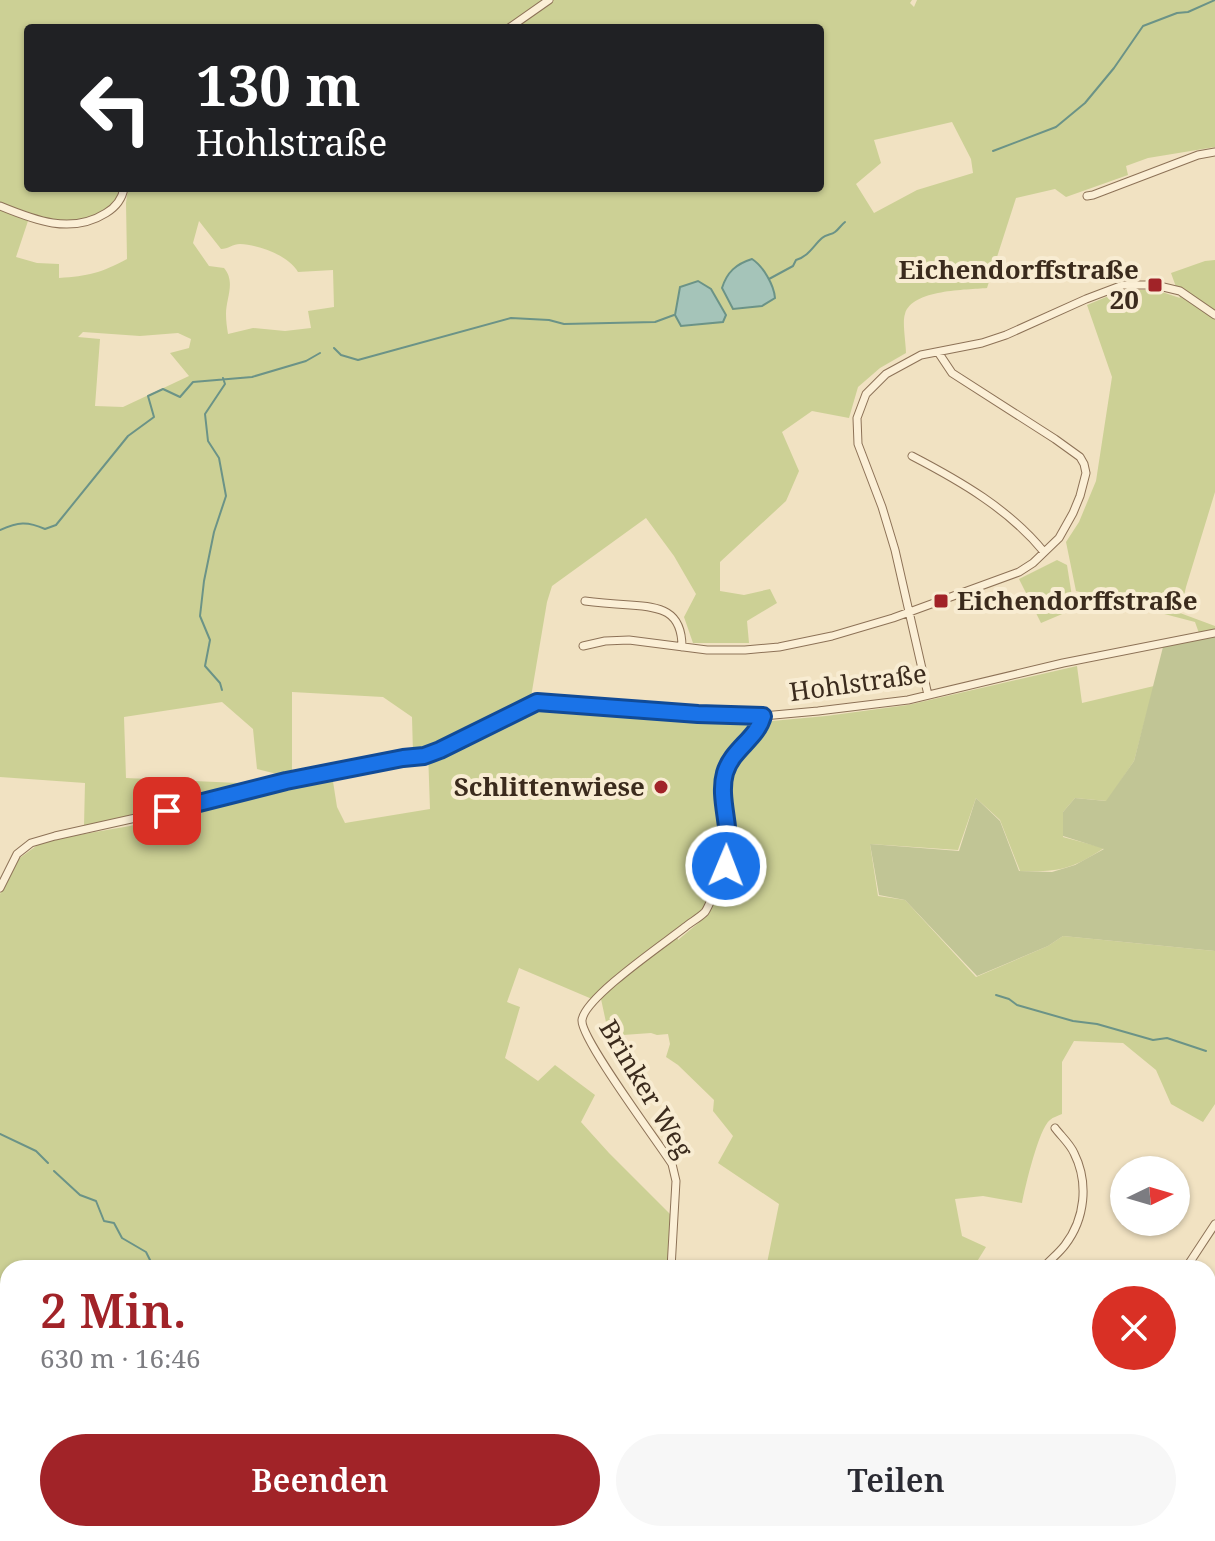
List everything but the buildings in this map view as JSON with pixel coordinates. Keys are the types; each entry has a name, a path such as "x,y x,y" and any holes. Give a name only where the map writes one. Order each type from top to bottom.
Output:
{"street":[{"path":"515,24 549,0"},
{"path":"1087,196 1198,155 1215,152"},
{"path":"0,206 32,219 63,225 100,217 113,209 123,192"},
{"path":"928,695 895,550 858,444 857,418 866,394 886,374 921,355 1006,335 1123,285 1155,285 1180,291 1215,315"},
{"path":"583,646 629,640 707,650 779,647 832,636 910,612 1019,572 1033,563 1059,538 1073,513 1086,473 1084,464 1080,457 1055,439 952,373 938,352"},
{"path":"912,456 1003,511 1044,552"},
{"path":"585,601 666,611 679,628 682,647"},
{"name":"Hohlstraße","path":"0,888 4,870 31,843 286,781 424,756 537,702 763,716 879,705 1063,663 1215,633"},
{"name":"Brinker Weg","path":"671,1260 676,1181 672,1164 599,1057 585,1034 582,1020 589,1007 610,985 706,911 726,866 725,772 736,752 754,735 763,716"},
{"path":"1051,1260 1074,1230 1084,1193 1081,1172 1073,1151 1055,1128"},
{"path":"1191,1260 1215,1224"}],"green space":[{"path":"0,0 912,0 910,3 914,7 917,0 1215,0 1215,147 1148,158 1126,166 1128,175 1066,197 1055,189 1016,198 987,288 941,292 918,300 910,306 904,318 906,353 880,368 858,387 849,418 812,411 782,432 799,471 786,501 720,562 720,591 744,595 770,589 777,603 747,621 749,643 693,643 684,617 696,594 674,556 646,518 552,586 528,709 538,705 626,715 754,723 732,751 723,771 724,864 705,909 677,931 678,940 709,914 728,867 727,773 737,755 766,724 908,705 1077,666 1082,703 1154,686 1134,761 1107,801 1075,798 1063,812 1063,837 1104,848 1082,861 1055,870 1020,871 1000,820 976,798 958,850 870,844 878,896 905,900 976,977 1048,946 1063,936 1215,951 1215,1104 1203,1122 1171,1104 1156,1070 1123,1043 1074,1041 1062,1062 1062,1114 1050,1120 1041,1134 1022,1203 983,1196 955,1199 962,1236 986,1247 978,1260 768,1260 779,1204 718,1163 733,1136 713,1111 714,1100 666,1057 670,1044 668,1034 609,1036 601,999 619,983 618,973 592,999 519,968 507,1002 520,1007 505,1058 538,1081 555,1065 595,1095 581,1122 671,1215 668,1260 0,1260 0,894 17,860 43,841 130,826 332,775 337,807 345,823 430,809 428,751 413,754 412,717 383,697 292,692 292,776 257,769 253,729 222,702 124,717 126,778 259,784 84,826 85,783 0,777 0,209 28,221 16,257 37,263 59,264 59,278 94,273 127,259 127,192 824,192 824,24 24,24 24,192 120,192 108,207 83,219 54,222 32,214 29,216 0,203","holes":["952,122 971,159 973,173 917,190 874,213 856,184 881,163 874,140","199,221 221,249 237,244 248,245 280,256 298,272 333,270 334,307 308,311 311,328 285,331 253,328 228,334 228,273 224,268 209,266 193,243","83,332 140,336 178,333 191,339 189,348 170,353 189,376 123,407 95,406 100,339 78,337"]},
{"path":"1215,260 1215,492 1180,613 1215,626 1215,633 1200,636 1195,622 1076,591 1066,542 1079,522 1096,481 1112,377 1087,305 1123,290 1156,290 1180,298 1171,273"},
{"path":"1057,560 1067,565 1074,609 1041,623 1019,579"},
{"path":"1215,633 1215,951 1063,936 1048,946 977,976 905,900 879,895 870,844 959,851 976,798 1000,821 1019,871 1052,872 1075,865 1104,849 1063,836 1063,812 1075,798 1106,801 1134,761 1164,643"}],"water":[{"path":"752,259 767,276 775,298 762,306 733,309 722,288 724,282 733,269"},
{"path":"698,281 711,289 726,315 723,322 681,326 675,315 680,287"}],"waterway":[{"path":"993,151 1056,127 1085,103 1143,26 1215,0"},
{"path":"769,279 793,266 796,260 845,222"},
{"path":"334,348 341,355 358,360 511,318 564,324 655,322 674,315"},
{"path":"0,530 22,524 45,529 56,525 128,436 154,417 148,396 163,389 180,397 193,382 252,377 306,361 320,353"},
{"path":"222,690 220,683 205,666 210,640 200,616 214,532 226,496 219,458 208,441 205,414 225,384 223,378"},
{"path":"996,995 1017,1005 1073,1021 1097,1024 1153,1040 1167,1038 1206,1051"},
{"path":"0,1134 36,1151 48,1163"},
{"path":"54,1171 80,1195 96,1201 104,1221 114,1223 122,1238 146,1252 150,1260"}],"place":[{"name":"Eichendorffstraße 20","path":"1155,285"},
{"name":"Eichendorffstraße","path":"941,601"},
{"name":"Schlittenwiese","path":"661,787"}],"route":[{"path":"167,811 286,781 424,756 537,702 763,716 754,735 736,752 725,772 726,866"}]}
